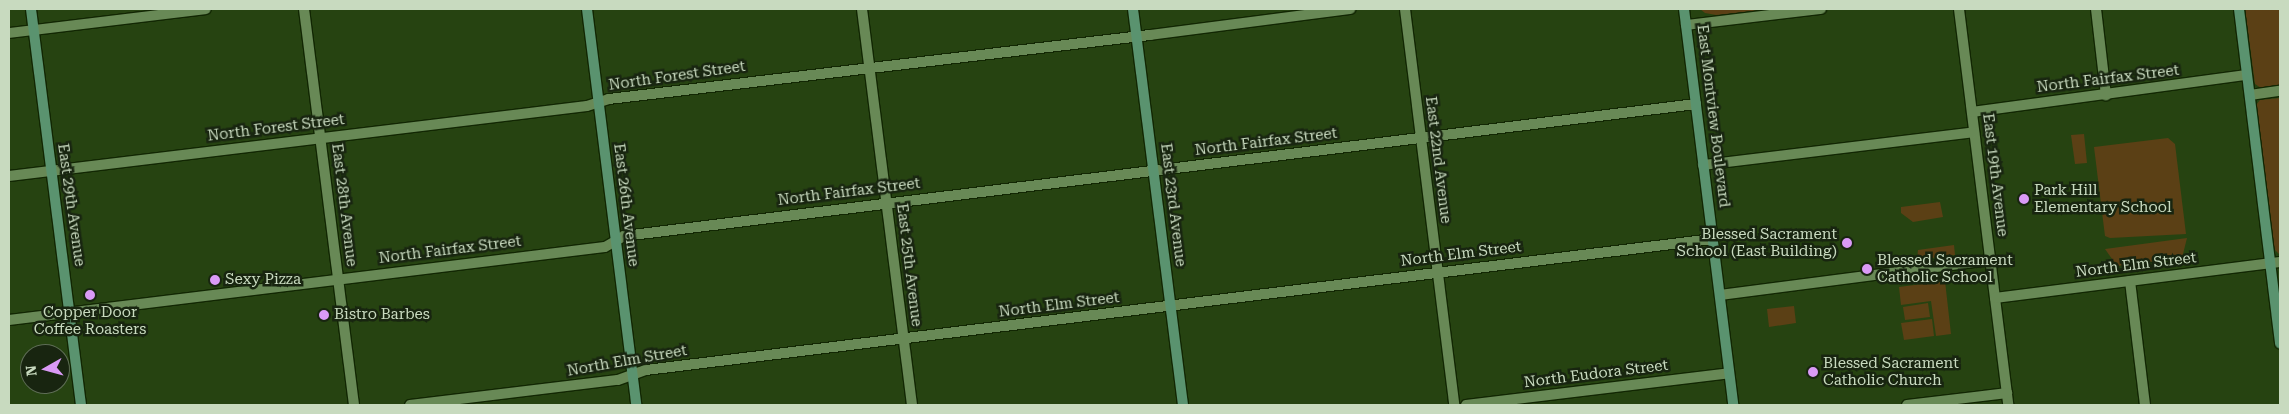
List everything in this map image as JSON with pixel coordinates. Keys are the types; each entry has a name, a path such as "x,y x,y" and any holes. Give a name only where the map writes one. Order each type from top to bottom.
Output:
{"street":[{"name":"East 29th Avenue","path":"31,9 81,405"},
{"path":"9,33 206,9"},
{"name":"East 28th Avenue","path":"304,9 354,405"},
{"name":"East 26th Avenue","path":"587,9 636,405"},
{"name":"East 25th Avenue","path":"862,9 912,405"},
{"name":"East 23rd Avenue","path":"1133,9 1182,405"},
{"name":"North Forest Street","path":"9,176 587,106 609,99 869,66 1136,36 1350,9"},
{"name":"East 22nd Avenue","path":"1405,9 1454,405"},
{"name":"East Montview Boulevard","path":"1684,9 1733,405"},
{"path":"1686,26 1822,9"},
{"name":"East 19th Avenue","path":"1959,9 2008,405"},
{"path":"2096,9 2106,95"},
{"path":"2239,9 2250,96 2276,263 2280,343"},
{"name":"North Fairfax Street","path":"1972,112 2247,75"},
{"path":"2250,96 2280,91"},
{"name":"North Fairfax Street","path":"9,320 339,278 605,247 624,236 886,202 1153,172 1696,104"},
{"path":"1704,165 1974,132"},
{"name":"North Elm Street","path":"410,405 618,380 646,370 1713,238"},
{"path":"1720,295 1990,260"},
{"name":"North Elm Street","path":"1995,298 2276,263"},
{"path":"2130,281 2145,405"},
{"name":"North Eudora Street","path":"1466,405 1729,372"},
{"path":"1907,405 2006,393"}],"shaded area":[{"path":"1700,9 1771,9 1716,15 1705,13"},
{"path":"2245,9 2280,9 2280,86 2261,88 2255,84"},
{"path":"2280,98 2280,255 2274,249 2256,105 2260,100"},
{"path":"2084,134 2087,163 2075,164 2071,135"},
{"path":"2168,138 2175,144 2186,234 2110,238 2105,236 2094,147"},
{"path":"1940,202 1943,217 1913,222 1901,213 1901,207"},
{"path":"2187,238 2182,258 2117,266 2105,249"},
{"path":"1954,245 1955,255 1917,260 1918,250"},
{"path":"1945,281 1951,334 1936,336 1931,301 1901,305 1899,287"},
{"path":"1928,303 1930,317 1905,320 1903,307"},
{"path":"1794,306 1796,323 1769,327 1767,309"},
{"path":"1932,319 1934,336 1904,340 1901,323"}],"place":[{"name":"Park Hill Elementary School","path":"2024,199"},
{"name":"Blessed Sacrament School (East Building)","path":"1847,243"},
{"name":"Blessed Sacrament Catholic School","path":"1867,269"},
{"name":"Sexy Pizza","path":"215,280"},
{"name":"Copper Door Coffee Roasters","path":"90,295"},
{"name":"Bistro Barbes","path":"324,315"},
{"name":"Blessed Sacrament Catholic Church","path":"1813,372"}]}
